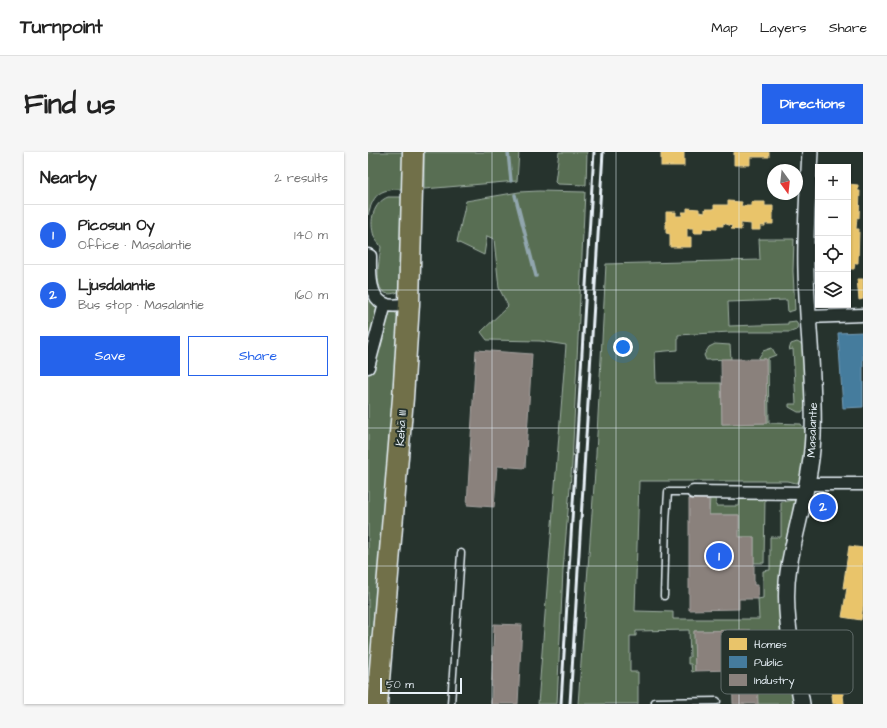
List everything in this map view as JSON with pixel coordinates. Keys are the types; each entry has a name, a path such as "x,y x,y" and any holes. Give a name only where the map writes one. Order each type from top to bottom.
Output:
{"highway":[{"name":"Kehä III","path":"377,704 395,510 409,304 414,159"}],"street":[{"name":"Masalantie","path":"790,630 787,591 789,567 807,489 814,417 806,268 810,152"},
{"path":"368,255 370,256 372,288 375,296 385,304 409,304"},
{"path":"368,367 385,304"},
{"path":"808,317 863,315"},
{"path":"693,492 807,489 863,484"},
{"name":"Masalantie","path":"800,694 802,704"}],"lane":[{"path":"664,596 668,492 693,492"},
{"path":"451,704 461,553"},
{"path":"655,704 655,702 717,701"}],"green space":[{"path":"368,152 404,152 404,189 384,191 380,193 373,201 368,215"},
{"path":"424,152 519,152 517,181 424,189"},
{"path":"559,152 587,152 586,185 557,184 555,182"},
{"path":"519,192 585,192 572,464 563,570 557,704 538,704 566,345 540,341 487,340 481,332 508,306 499,288 494,239 487,236 484,255 457,242 466,201"},
{"path":"388,197 403,197 401,287 398,292 389,294 383,292 378,279 381,247 375,238 372,224 372,219 376,208"},
{"path":"759,239 794,239 793,271 795,310 788,312 787,300 728,302 729,326 788,324 788,322 796,321 798,326 796,330 791,332 730,332 678,335 678,350 655,352 656,383 721,383 722,424 767,423 766,359 758,359 763,351 772,348 776,355 768,358 769,423 801,424 806,432 800,481 796,483 788,481 639,481 635,611 673,612 673,619 759,619 758,599 763,598 763,571 770,570 770,537 781,537 781,502 794,500 796,505 781,571 787,630 694,631 695,671 692,672 691,664 688,664 688,657 690,657 689,630 636,631 636,636 630,636 630,672 638,672 638,704 578,704 595,472 606,264 760,260"},
{"path":"368,298 386,314 392,311 396,313 400,323 368,682"},
{"path":"797,342 803,345 807,404 802,412 798,412 789,407 789,404 796,404 793,349 789,350 791,344"},
{"path":"715,344 730,345 731,359 706,360 704,355 709,347"},
{"path":"710,497 716,497 716,506 739,506 740,498 765,498 764,563 754,563 754,537 739,537 739,515 709,515"},
{"path":"756,694 794,694 795,704 758,704"}],"building: Homes":[{"path":"661,152 684,152 684,166 661,166"},
{"path":"734,152 769,152 769,157 750,157 750,165 734,165"},
{"path":"851,184 858,185 858,191 860,191 859,218 857,217 856,229 859,229 858,263 855,263 854,269 851,269"},
{"path":"728,201 742,202 741,206 751,206 751,202 765,202 765,206 773,206 773,224 765,224 765,226 760,226 760,230 751,230 751,224 741,223 741,230 731,229 732,226 723,223 723,226 717,226 717,229 703,228 702,233 693,233 693,228 687,228 687,237 691,237 691,247 670,247 670,234 666,233 666,212 676,212 676,216 682,216 682,212 687,212 687,208 699,209 699,212 705,213 705,209 714,209 714,205 728,205"},
{"path":"857,279 863,279 863,299 859,300"},
{"path":"849,546 863,548 863,606 861,620 842,617 847,588 843,588"},
{"path":"832,694 843,694 844,704 833,704"}],"building: Public":[{"path":"863,332 863,407 843,408 838,333"}],"building: Industry":[{"path":"476,350 532,354 525,468 497,466 494,507 467,505"},
{"path":"721,359 766,359 767,423 722,424"},
{"path":"689,499 709,499 709,515 739,515 739,537 754,537 754,585 758,585 758,599 739,599 739,609 689,610"},
{"path":"494,624 522,625 518,704 491,704"},
{"path":"694,631 721,631 721,670 695,671"},
{"path":"733,694 758,694 758,704 733,704"}],"waterway":[{"path":"508,152 511,181"},
{"path":"515,195 536,276"}],"railway":[{"path":"561,704 594,152"},
{"path":"570,704 603,152"}],"place":[{"name":"Ljusdalantie","path":"823,507"},
{"name":"Picosun Oy","path":"719,556"}]}
